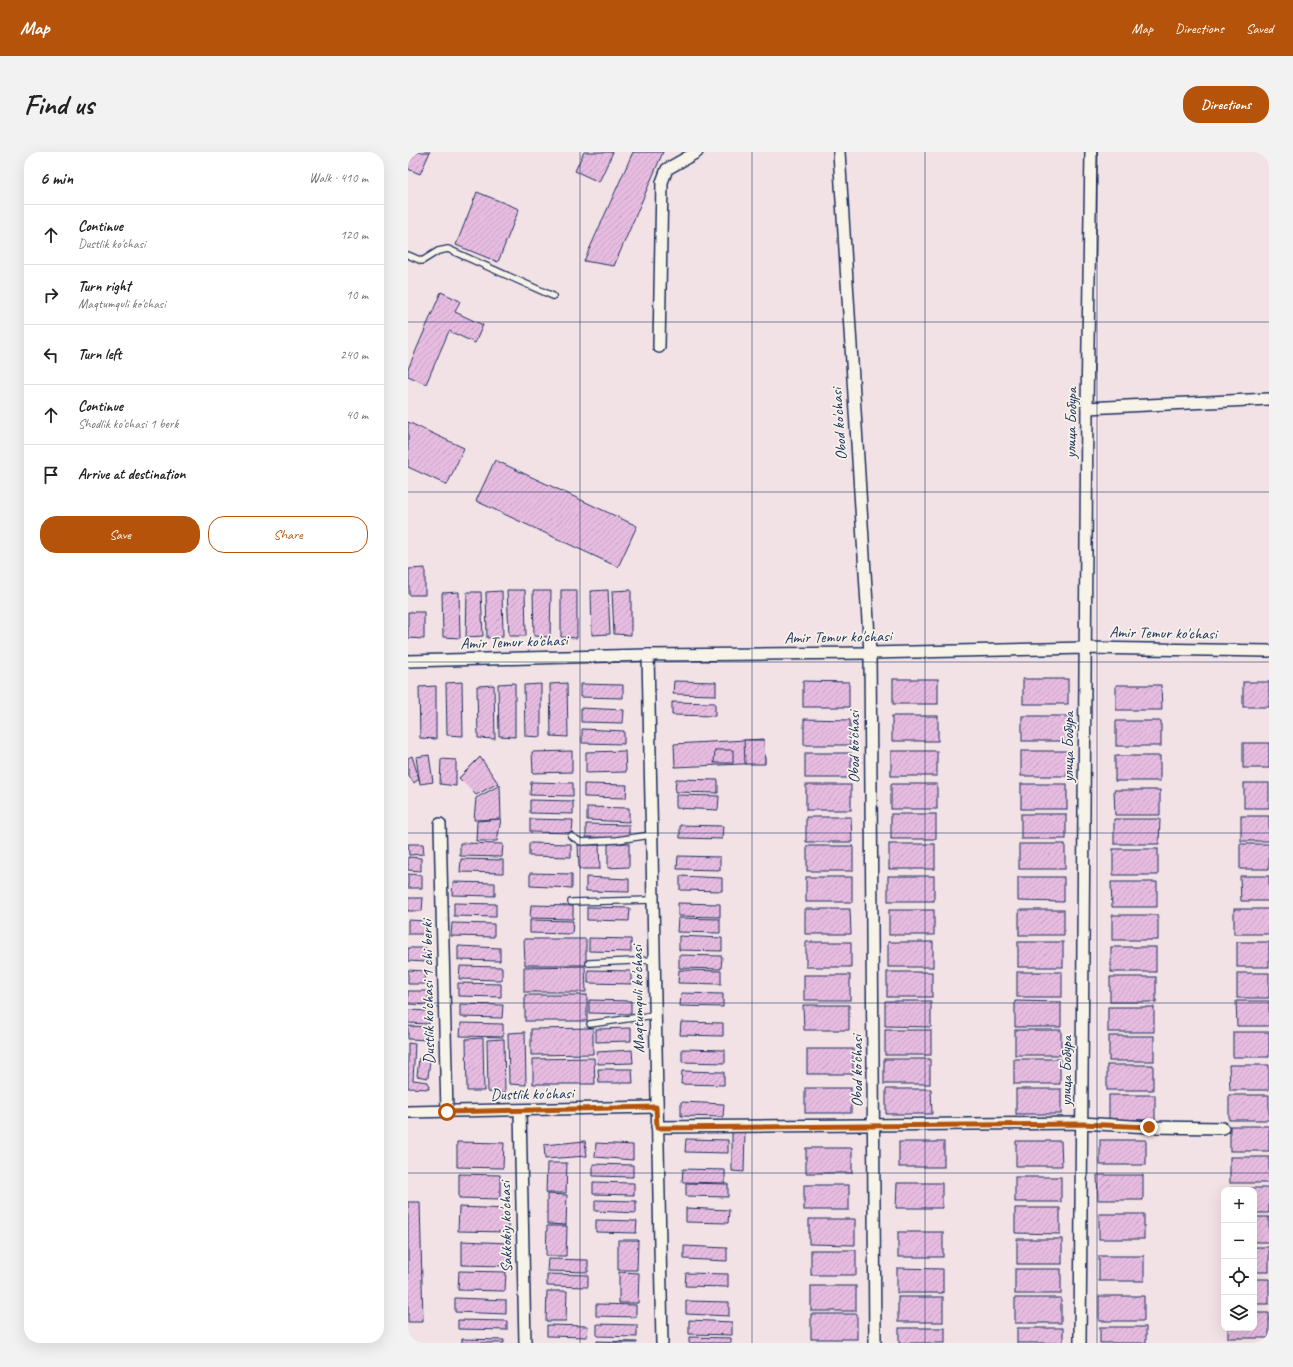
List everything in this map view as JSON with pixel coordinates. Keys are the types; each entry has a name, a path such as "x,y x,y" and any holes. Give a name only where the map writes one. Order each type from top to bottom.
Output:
{"street":[{"path":"659,347 662,182 667,169 697,152"},
{"name":"Obod ko'chasi","path":"839,152 870,653 875,1343"},
{"name":"улица Бобура","path":"1080,1343 1087,408 1091,152"},
{"path":"1087,408 1269,399"},
{"name":"Amir Temur ko'chasi","path":"408,661 648,655 870,653 1085,648 1269,651"},
{"name":"Maqtumquli ko'chasi","path":"648,655 662,1343"},
{"name":"Dustlik ko'chasi 1 chi berki","path":"440,824 447,1112"},
{"name":"Dustlik ko'chasi","path":"408,1112 520,1111 656,1107"},
{"name":"Sakkokiy ko'chasi","path":"520,1111 525,1343"},
{"path":"657,1128 1082,1124 1223,1128"}],"lane":[{"path":"408,255 422,261 438,252 448,249 553,296"},
{"path":"571,836 580,842 617,840 651,835"},
{"path":"571,902 652,900"},
{"path":"589,963 654,960"},
{"path":"590,1024 655,1015"}],"building":[{"path":"408,152 430,152 420,174 408,169"},
{"path":"584,152 613,152 599,182 575,171"},
{"path":"633,152 663,152 614,266 584,261"},
{"path":"477,192 519,209 498,262 456,245"},
{"path":"441,292 460,301 455,312 483,325 475,343 449,331 426,384 408,376 408,369"},
{"path":"408,422 464,448 447,485 408,467"},
{"path":"495,460 637,526 618,567 476,501"},
{"path":"425,568 425,595 409,595 409,569"},
{"path":"507,590 525,590 526,636 509,636"},
{"path":"561,590 577,590 577,638 561,637"},
{"path":"608,590 610,634 592,635 591,591"},
{"path":"631,590 631,635 614,634 612,591"},
{"path":"502,591 503,637 487,638 486,592"},
{"path":"533,591 551,591 550,637 534,636"},
{"path":"459,592 460,638 443,637 442,593"},
{"path":"467,592 481,592 483,636 466,637"},
{"path":"408,612 424,612 424,639 408,638"},
{"path":"893,679 938,679 938,704 893,704"},
{"path":"1023,679 1068,679 1068,704 1023,704"},
{"path":"674,681 716,682 716,695 673,694"},
{"path":"803,681 849,682 849,707 803,707"},
{"path":"462,682 463,736 447,735 446,683"},
{"path":"1243,682 1269,682 1269,707 1243,707"},
{"path":"515,683 515,737 499,736 498,684"},
{"path":"567,683 568,737 551,736 550,684"},
{"path":"541,684 541,737 525,736 524,685"},
{"path":"580,684 623,685 623,698 580,697"},
{"path":"494,685 495,739 478,738 477,686"},
{"path":"1116,685 1161,685 1162,710 1116,710"},
{"path":"436,686 436,739 420,738 419,687"},
{"path":"672,702 715,703 715,716 672,715"},
{"path":"581,708 624,710 623,723 581,722"},
{"path":"892,716 938,716 938,741 892,741"},
{"path":"1022,716 1068,716 1068,741 1022,741"},
{"path":"804,719 850,720 850,745 804,745"},
{"path":"1116,721 1161,721 1161,746 1116,746"},
{"path":"582,729 624,731 624,744 582,743"},
{"path":"764,739 765,763 675,767 674,744"},
{"path":"744,740 764,740 765,764 745,764"},
{"path":"1243,743 1269,743 1269,768 1243,768"},
{"path":"715,750 733,750 733,763 714,763"},
{"path":"572,751 572,772 533,773 532,752"},
{"path":"625,751 626,772 586,773 586,752"},
{"path":"891,751 937,751 937,776 891,776"},
{"path":"1021,751 1067,751 1067,776 1021,776"},
{"path":"805,753 851,753 851,778 805,778"},
{"path":"429,755 433,782 420,784 416,757"},
{"path":"412,756 419,779 414,783 408,774 408,758"},
{"path":"1115,756 1160,756 1160,781 1115,781"},
{"path":"480,757 498,783 476,795 459,778"},
{"path":"441,759 456,760 456,786 440,784"},
{"path":"676,779 718,780 718,793 675,792"},
{"path":"531,782 573,783 573,796 530,795"},
{"path":"1244,783 1269,783 1269,808 1244,808"},
{"path":"584,784 627,785 626,798 584,797"},
{"path":"891,784 937,784 937,809 891,809"},
{"path":"1021,784 1067,784 1067,809 1021,809"},
{"path":"500,785 501,819 474,820 476,798"},
{"path":"806,785 851,785 851,810 806,810"},
{"path":"1114,790 1160,790 1160,815 1115,815"},
{"path":"676,795 719,796 718,810 676,808"},
{"path":"530,800 573,801 573,814 530,813"},
{"path":"587,807 629,808 629,822 587,820"},
{"path":"891,814 936,814 936,839 891,839"},
{"path":"1021,814 1066,814 1066,839 1021,839"},
{"path":"1241,816 1269,816 1269,841 1241,841"},
{"path":"806,817 851,817 852,842 806,842"},
{"path":"501,819 497,841 476,841 477,821"},
{"path":"530,819 573,820 572,833 530,832"},
{"path":"1114,819 1160,819 1159,844 1114,844"},
{"path":"586,824 629,825 629,838 586,837"},
{"path":"680,825 723,826 722,839 680,838"},
{"path":"460,843 503,844 502,857 460,856"},
{"path":"529,843 571,844 571,857 529,856"},
{"path":"629,843 629,867 608,868 608,844"},
{"path":"408,844 423,844 424,854 409,855"},
{"path":"889,844 935,844 935,869 889,869"},
{"path":"1019,844 1065,844 1065,869 1019,869"},
{"path":"1240,844 1269,844 1269,869 1240,869"},
{"path":"578,845 599,845 600,869 579,869"},
{"path":"807,846 853,846 853,871 807,871"},
{"path":"1113,849 1158,849 1158,875 1113,875"},
{"path":"678,856 720,857 720,870 677,869"},
{"path":"408,857 421,858 421,871 408,870"},
{"path":"461,859 503,860 503,873 460,872"},
{"path":"530,873 572,874 572,888 530,886"},
{"path":"408,874 422,875 422,888 408,888"},
{"path":"680,876 722,878 722,891 680,890"},
{"path":"888,876 934,876 934,901 888,901"},
{"path":"1240,876 1269,876 1269,901 1241,901"},
{"path":"586,877 629,879 629,892 586,891"},
{"path":"806,877 852,877 852,902 806,902"},
{"path":"1018,877 1064,877 1064,902 1018,901"},
{"path":"453,882 495,883 495,896 452,895"},
{"path":"1111,882 1157,882 1157,907 1112,907"},
{"path":"408,898 423,898 422,911 408,911"},
{"path":"454,903 496,904 496,917 454,916"},
{"path":"678,903 720,904 720,917 678,916"},
{"path":"531,905 573,906 573,919 530,918"},
{"path":"587,907 630,908 629,921 587,920"},
{"path":"805,909 850,909 851,934 805,934"},
{"path":"1234,909 1269,909 1269,934 1234,934"},
{"path":"889,910 934,910 934,935 889,935"},
{"path":"1019,910 1064,910 1064,935 1019,935"},
{"path":"1112,915 1158,915 1158,940 1112,940"},
{"path":"678,918 720,919 720,933 677,932"},
{"path":"408,920 426,921 425,934 408,934"},
{"path":"530,920 573,921 572,934 530,933"},
{"path":"452,923 494,924 494,937 451,936"},
{"path":"679,936 722,938 722,951 679,950"},
{"path":"589,938 631,939 631,952 589,951"},
{"path":"524,939 586,939 586,965 525,965"},
{"path":"806,942 851,942 851,967 806,967"},
{"path":"888,942 933,942 933,967 888,967"},
{"path":"1018,942 1063,942 1063,967 1018,967"},
{"path":"1237,942 1269,942 1269,967 1237,967"},
{"path":"458,946 500,948 500,961 458,960"},
{"path":"1111,947 1156,947 1156,972 1111,972"},
{"path":"408,948 426,948 425,962 408,961"},
{"path":"679,955 722,956 721,969 679,968"},
{"path":"460,966 502,967 502,980 459,979"},
{"path":"585,966 586,992 524,992 524,967"},
{"path":"408,970 426,971 425,984 408,984"},
{"path":"588,970 631,971 631,984 588,983"},
{"path":"679,970 721,971 721,984 678,983"},
{"path":"887,972 932,972 932,997 887,997"},
{"path":"1017,972 1062,972 1062,997 1017,997"},
{"path":"1237,973 1269,973 1269,998 1237,998"},
{"path":"804,975 850,975 850,1000 804,1000"},
{"path":"1110,977 1156,977 1156,1002 1110,1002"},
{"path":"458,983 501,984 501,997 458,996"},
{"path":"408,991 429,991 428,1005 408,1004"},
{"path":"681,993 723,994 723,1007 680,1006"},
{"path":"525,995 587,995 587,1021 525,1021"},
{"path":"589,1000 631,1001 631,1014 589,1013"},
{"path":"885,1001 931,1001 931,1027 885,1026"},
{"path":"1015,1001 1061,1002 1061,1027 1015,1027"},
{"path":"1236,1001 1269,1001 1269,1026 1237,1026"},
{"path":"460,1004 503,1005 502,1018 460,1017"},
{"path":"803,1005 849,1005 849,1030 804,1030"},
{"path":"1108,1007 1154,1007 1154,1032 1108,1032"},
{"path":"408,1010 429,1011 429,1024 408,1023"},
{"path":"681,1022 723,1023 723,1036 680,1035"},
{"path":"461,1023 503,1024 503,1037 460,1036"},
{"path":"408,1026 429,1027 429,1040 408,1039"},
{"path":"593,1028 593,1054 531,1055 531,1029"},
{"path":"631,1028 631,1041 596,1042 596,1029"},
{"path":"885,1030 931,1030 931,1055 885,1055"},
{"path":"1015,1030 1061,1030 1061,1055 1015,1055"},
{"path":"525,1032 526,1085 509,1084 508,1033"},
{"path":"1233,1032 1269,1032 1269,1057 1233,1057"},
{"path":"1109,1036 1154,1036 1154,1061 1109,1061"},
{"path":"483,1038 484,1091 467,1091 466,1039"},
{"path":"504,1039 505,1093 488,1092 487,1040"},
{"path":"408,1043 415,1044 413,1080 428,1082 429,1089 408,1088"},
{"path":"682,1049 725,1050 725,1063 682,1062"},
{"path":"807,1049 853,1049 853,1074 807,1074"},
{"path":"632,1050 633,1063 598,1064 597,1052"},
{"path":"419,1058 430,1059 428,1078 417,1076"},
{"path":"594,1058 595,1084 533,1084 533,1059"},
{"path":"884,1059 930,1059 930,1084 884,1084"},
{"path":"1014,1059 1060,1059 1060,1084 1014,1084"},
{"path":"1107,1065 1153,1065 1153,1090 1107,1090"},
{"path":"1229,1065 1269,1065 1269,1090 1230,1090"},
{"path":"598,1069 632,1069 633,1083 599,1083"},
{"path":"682,1071 724,1072 724,1085 681,1084"},
{"path":"805,1088 851,1088 851,1113 805,1113"},
{"path":"886,1089 931,1089 932,1114 886,1114"},
{"path":"1016,1089 1061,1089 1061,1114 1016,1114"},
{"path":"1109,1095 1155,1095 1155,1120 1109,1120"},
{"path":"1229,1095 1269,1095 1269,1120 1229,1120"},
{"path":"681,1102 724,1104 723,1117 681,1116"},
{"path":"1230,1126 1269,1126 1269,1151 1230,1151"},
{"path":"732,1130 745,1131 744,1172 732,1171"},
{"path":"686,1139 728,1140 728,1153 685,1152"},
{"path":"1100,1140 1146,1140 1146,1165 1100,1165"},
{"path":"585,1141 587,1156 545,1159 544,1145"},
{"path":"1016,1141 1061,1141 1062,1166 1016,1166"},
{"path":"457,1142 504,1143 503,1168 457,1167"},
{"path":"899,1142 944,1142 944,1167 899,1167"},
{"path":"596,1143 633,1145 633,1160 595,1157"},
{"path":"806,1148 852,1148 852,1173 806,1173"},
{"path":"1230,1157 1269,1157 1269,1183 1230,1183"},
{"path":"547,1163 567,1163 566,1193 546,1193"},
{"path":"593,1164 633,1165 633,1177 593,1176"},
{"path":"683,1169 725,1170 725,1183 682,1182"},
{"path":"459,1174 500,1175 500,1199 459,1198"},
{"path":"1097,1175 1143,1175 1143,1200 1098,1200"},
{"path":"1015,1177 1061,1177 1061,1202 1015,1202"},
{"path":"593,1182 634,1183 634,1195 593,1194"},
{"path":"686,1183 728,1184 728,1197 686,1196"},
{"path":"897,1183 942,1183 942,1208 896,1208"},
{"path":"804,1185 849,1185 849,1210 804,1210"},
{"path":"1257,1188 1269,1188 1269,1213 1257,1213"},
{"path":"547,1194 567,1195 566,1225 547,1224"},
{"path":"595,1200 636,1201 636,1213 595,1211"},
{"path":"408,1202 420,1202 423,1322 408,1322"},
{"path":"459,1207 508,1209 508,1232 458,1231"},
{"path":"686,1208 729,1210 728,1223 686,1222"},
{"path":"1015,1208 1060,1208 1060,1234 1015,1233"},
{"path":"1099,1214 1144,1214 1144,1239 1099,1239"},
{"path":"1257,1217 1269,1217 1269,1242 1257,1242"},
{"path":"809,1219 855,1219 855,1245 809,1244"},
{"path":"596,1220 637,1221 636,1233 596,1232"},
{"path":"547,1226 567,1226 566,1256 546,1256"},
{"path":"898,1232 943,1232 943,1257 898,1257"},
{"path":"1017,1239 1062,1239 1062,1264 1017,1264"},
{"path":"618,1240 638,1240 637,1270 618,1270"},
{"path":"462,1241 508,1243 508,1266 462,1265"},
{"path":"684,1246 727,1248 727,1261 684,1259"},
{"path":"1257,1247 1269,1247 1269,1272 1257,1272"},
{"path":"811,1250 856,1250 856,1275 811,1275"},
{"path":"1099,1256 1144,1256 1144,1281 1099,1281"},
{"path":"548,1259 588,1260 588,1272 547,1271"},
{"path":"897,1268 943,1269 943,1293 897,1293"},
{"path":"1015,1269 1061,1269 1061,1294 1015,1294"},
{"path":"459,1271 506,1272 505,1291 458,1290"},
{"path":"619,1272 639,1273 638,1303 619,1303"},
{"path":"686,1273 728,1274 728,1287 685,1286"},
{"path":"547,1274 588,1275 588,1287 547,1286"},
{"path":"1257,1279 1269,1279 1269,1304 1257,1304"},
{"path":"811,1286 856,1286 856,1311 811,1311"},
{"path":"547,1291 567,1291 566,1321 546,1321"},
{"path":"1099,1296 1144,1296 1144,1321 1099,1321"},
{"path":"898,1297 943,1297 943,1322 898,1322"},
{"path":"455,1298 506,1300 506,1314 455,1312"},
{"path":"1015,1298 1061,1298 1061,1323 1015,1323"},
{"path":"686,1301 729,1302 729,1316 686,1314"},
{"path":"596,1304 636,1305 636,1317 596,1316"},
{"path":"1257,1313 1269,1313 1269,1338 1228,1338 1228,1331 1257,1331"},
{"path":"811,1314 857,1314 857,1339 811,1339"},
{"path":"458,1320 507,1321 507,1330 458,1329"},
{"path":"689,1320 732,1322 732,1335 689,1334"},
{"path":"597,1324 637,1325 637,1337 597,1336"},
{"path":"547,1325 588,1326 587,1337 547,1336"},
{"path":"1100,1327 1146,1327 1146,1343 1100,1343"},
{"path":"899,1328 945,1328 945,1343 899,1343"},
{"path":"1017,1328 1063,1328 1063,1343 1017,1343"},
{"path":"689,1337 731,1338 731,1343 689,1343"},
{"path":"462,1339 504,1340 504,1343 462,1343"},
{"path":"597,1341 637,1342 637,1343 597,1343"}],"route":[{"path":"447,1112 656,1107 657,1128 1082,1124 1149,1127"}]}
